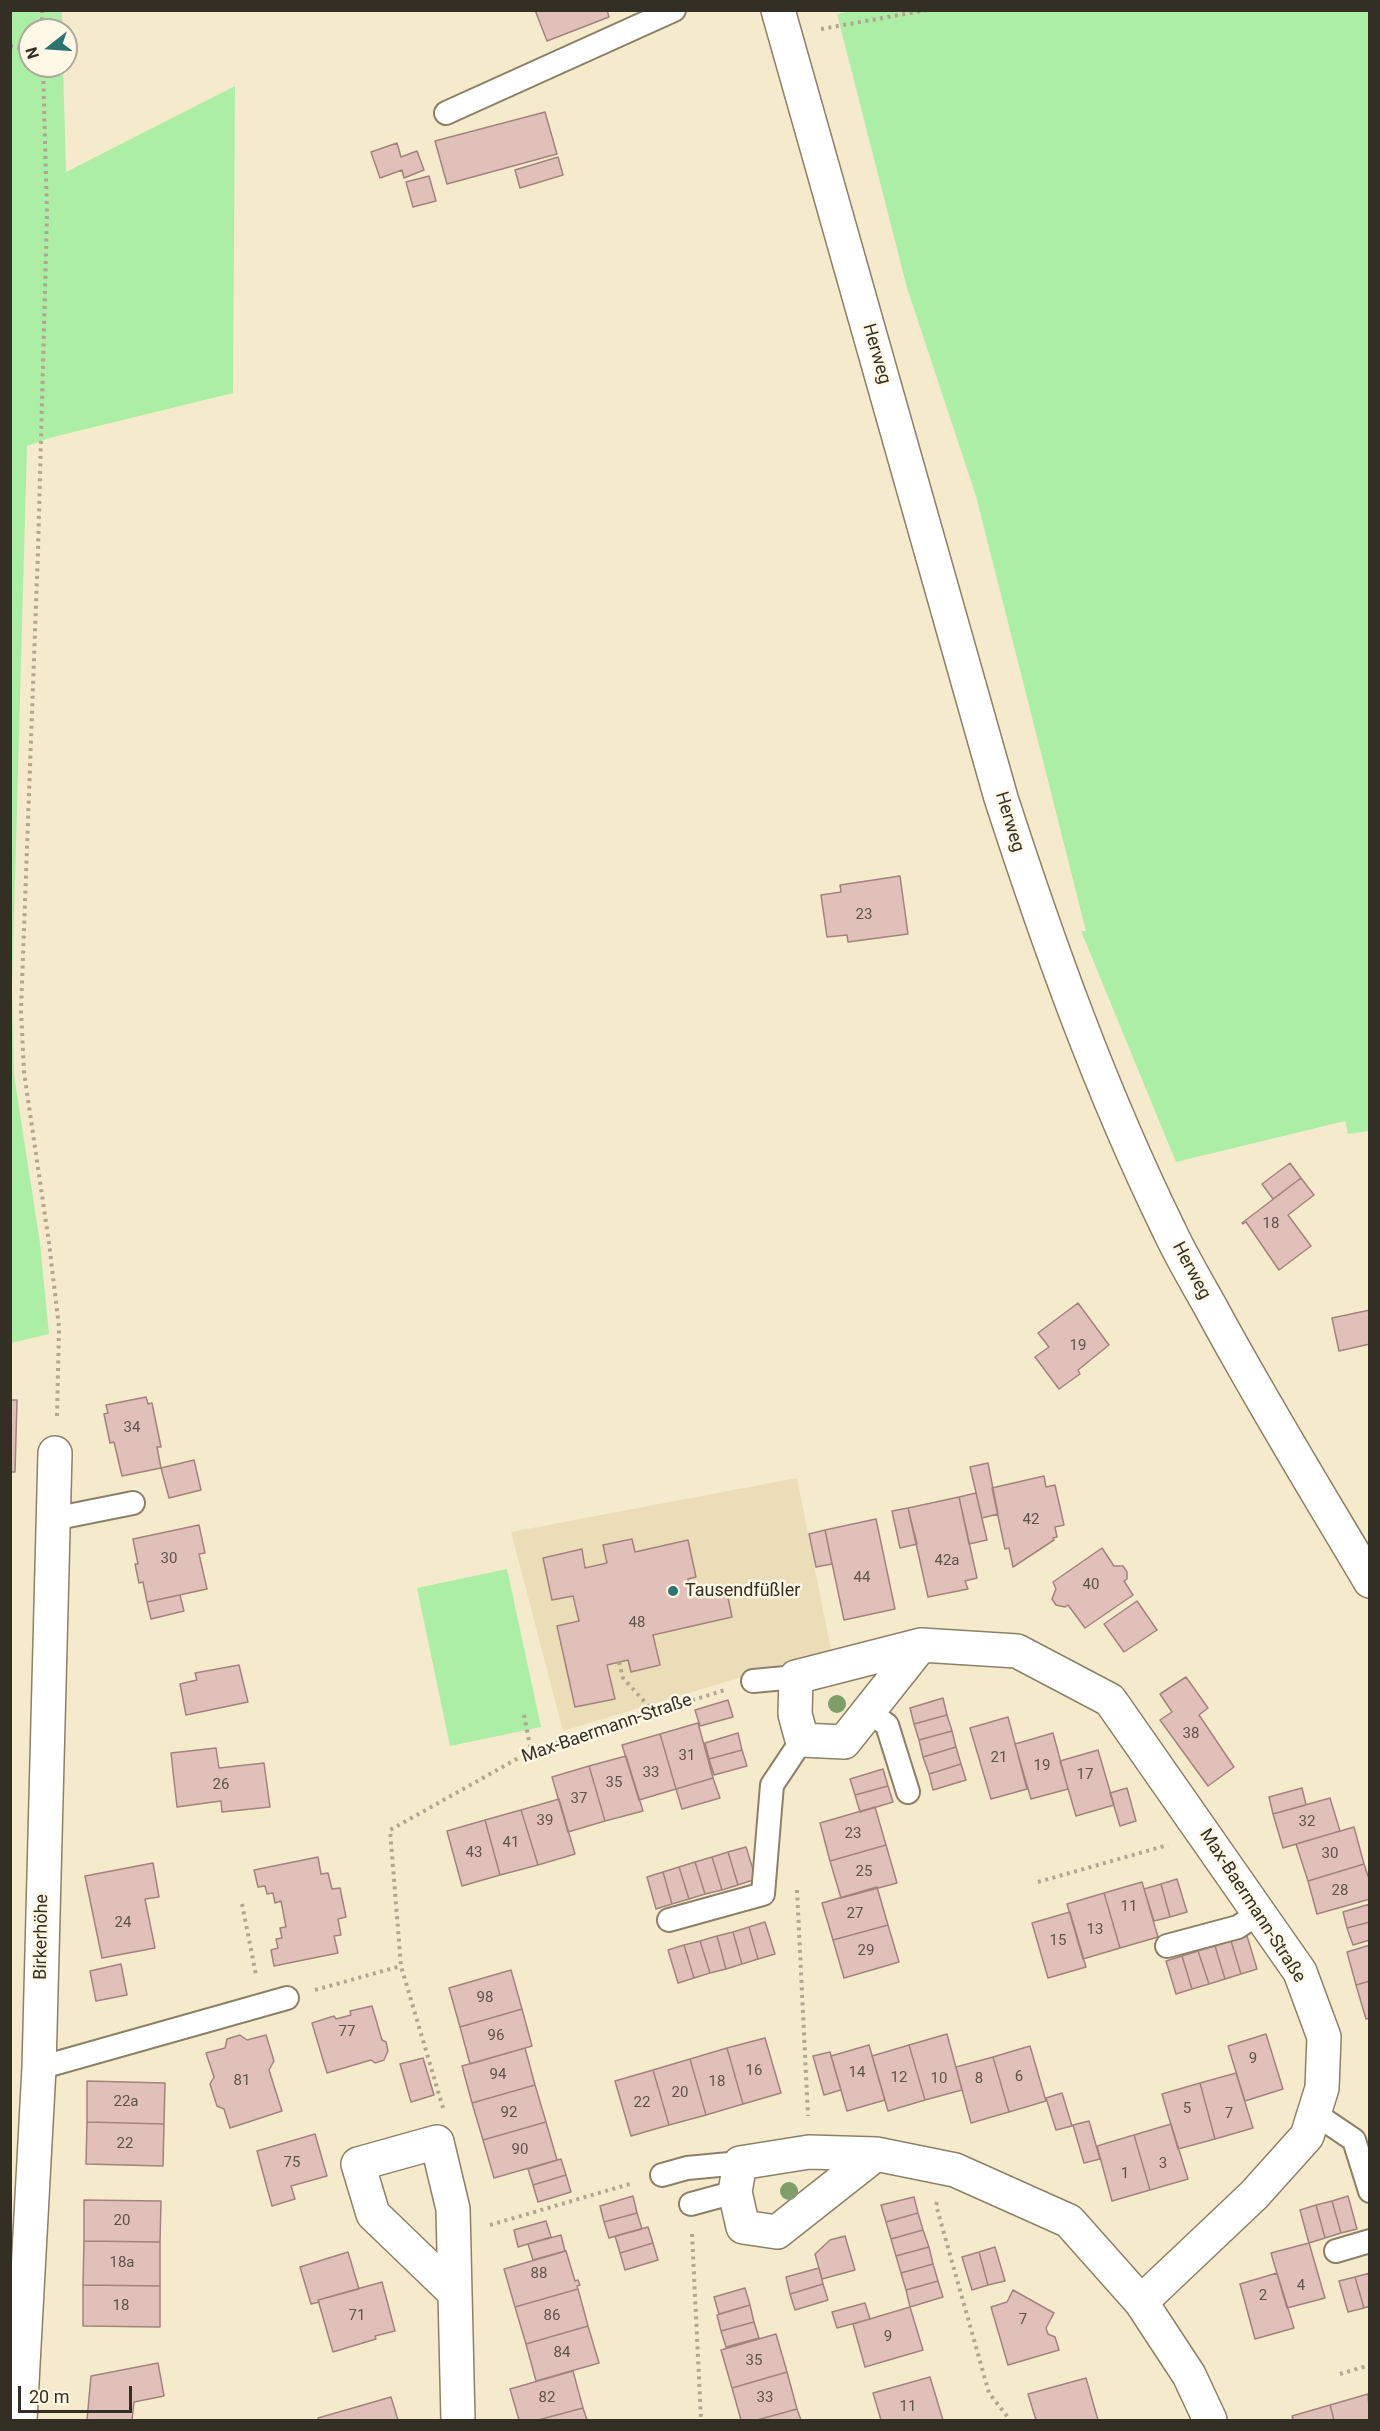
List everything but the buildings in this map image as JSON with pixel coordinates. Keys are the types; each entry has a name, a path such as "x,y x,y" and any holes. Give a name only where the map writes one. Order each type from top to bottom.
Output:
{"street":[{"name":"Herweg","path":"782,23 1001,798 1085,1041 1122,1130 1170,1232 1243,1367 1370,1581"},
{"name":"Birkerhöhe","path":"20,2421 39,2068 56,1453"},
{"name":"Max-Baermann-Straße","path":"796,1677 921,1645 1017,1651 1110,1700 1300,1972 1324,2037 1322,2088 1307,2136 1254,2195 1141,2302"},
{"path":"796,1677 795,1714 802,1740 844,1742 921,1645"},
{"path":"454,2292 373,2214 358,2164 436,2142 453,2209 458,2421"},
{"path":"876,2154 777,2232 743,2227 737,2177 809,2152 876,2154 955,2170 1069,2221 1141,2302 1189,2375 1209,2421"}],"lane":[{"path":"446,113 674,10"},
{"path":"53,1519 133,1503"},
{"name":"Max-Baermann-Straße","path":"753,1681 796,1677"},
{"path":"868,1711 887,1725 908,1792"},
{"path":"669,1920 764,1894 772,1785 802,1740"},
{"path":"1167,1946 1238,1927 1260,1912"},
{"path":"39,2068 287,1998"},
{"path":"1314,2113 1354,2140 1370,2192"},
{"path":"662,2175 687,2168 737,2177"},
{"path":"690,2204 737,2177"},
{"path":"1336,2251 1370,2241"}],"path":[{"path":"782,23 927,10"},
{"path":"43,78 47,215 38,551 21,1010 24,1072 50,1243 59,1327 56,1453"},
{"path":"619,1662 623,1678 654,1712"},
{"name":"Max-Baermann-Straße","path":"401,1966 390,1830 531,1751 753,1681"},
{"path":"524,1714 531,1751"},
{"path":"1038,1882 1167,1845 1196,1822"},
{"path":"797,1885 807,2088"},
{"path":"242,1904 261,2005"},
{"path":"287,1998 401,1966 446,2117 436,2142"},
{"path":"955,2170 936,2205 989,2393 1010,2421"},
{"path":"454,2235 662,2175"},
{"path":"690,2204 698,2312 701,2420 696,2421"},
{"path":"1340,2374 1370,2365"}],"shaded area":[{"name":"Tausendfüßler","path":"797,1478 831,1650 563,1731 511,1532"}],"green space":[{"path":"856,10 1369,11 1369,1131 1348,1134 1345,1121 1176,1162 1081,931 1086,931 976,496 907,288 837,14"},
{"path":"10,11 62,11 62,18 18,18 18,78 63,78 66,172 235,86 233,393 53,437 27,446 12,987 14,1075 40,1243 49,1334 11,1343"},
{"path":"507,1569 541,1727 450,1746 417,1588"}],"place":[{"name":"Tausendfüßler","path":"673,1591"}]}
